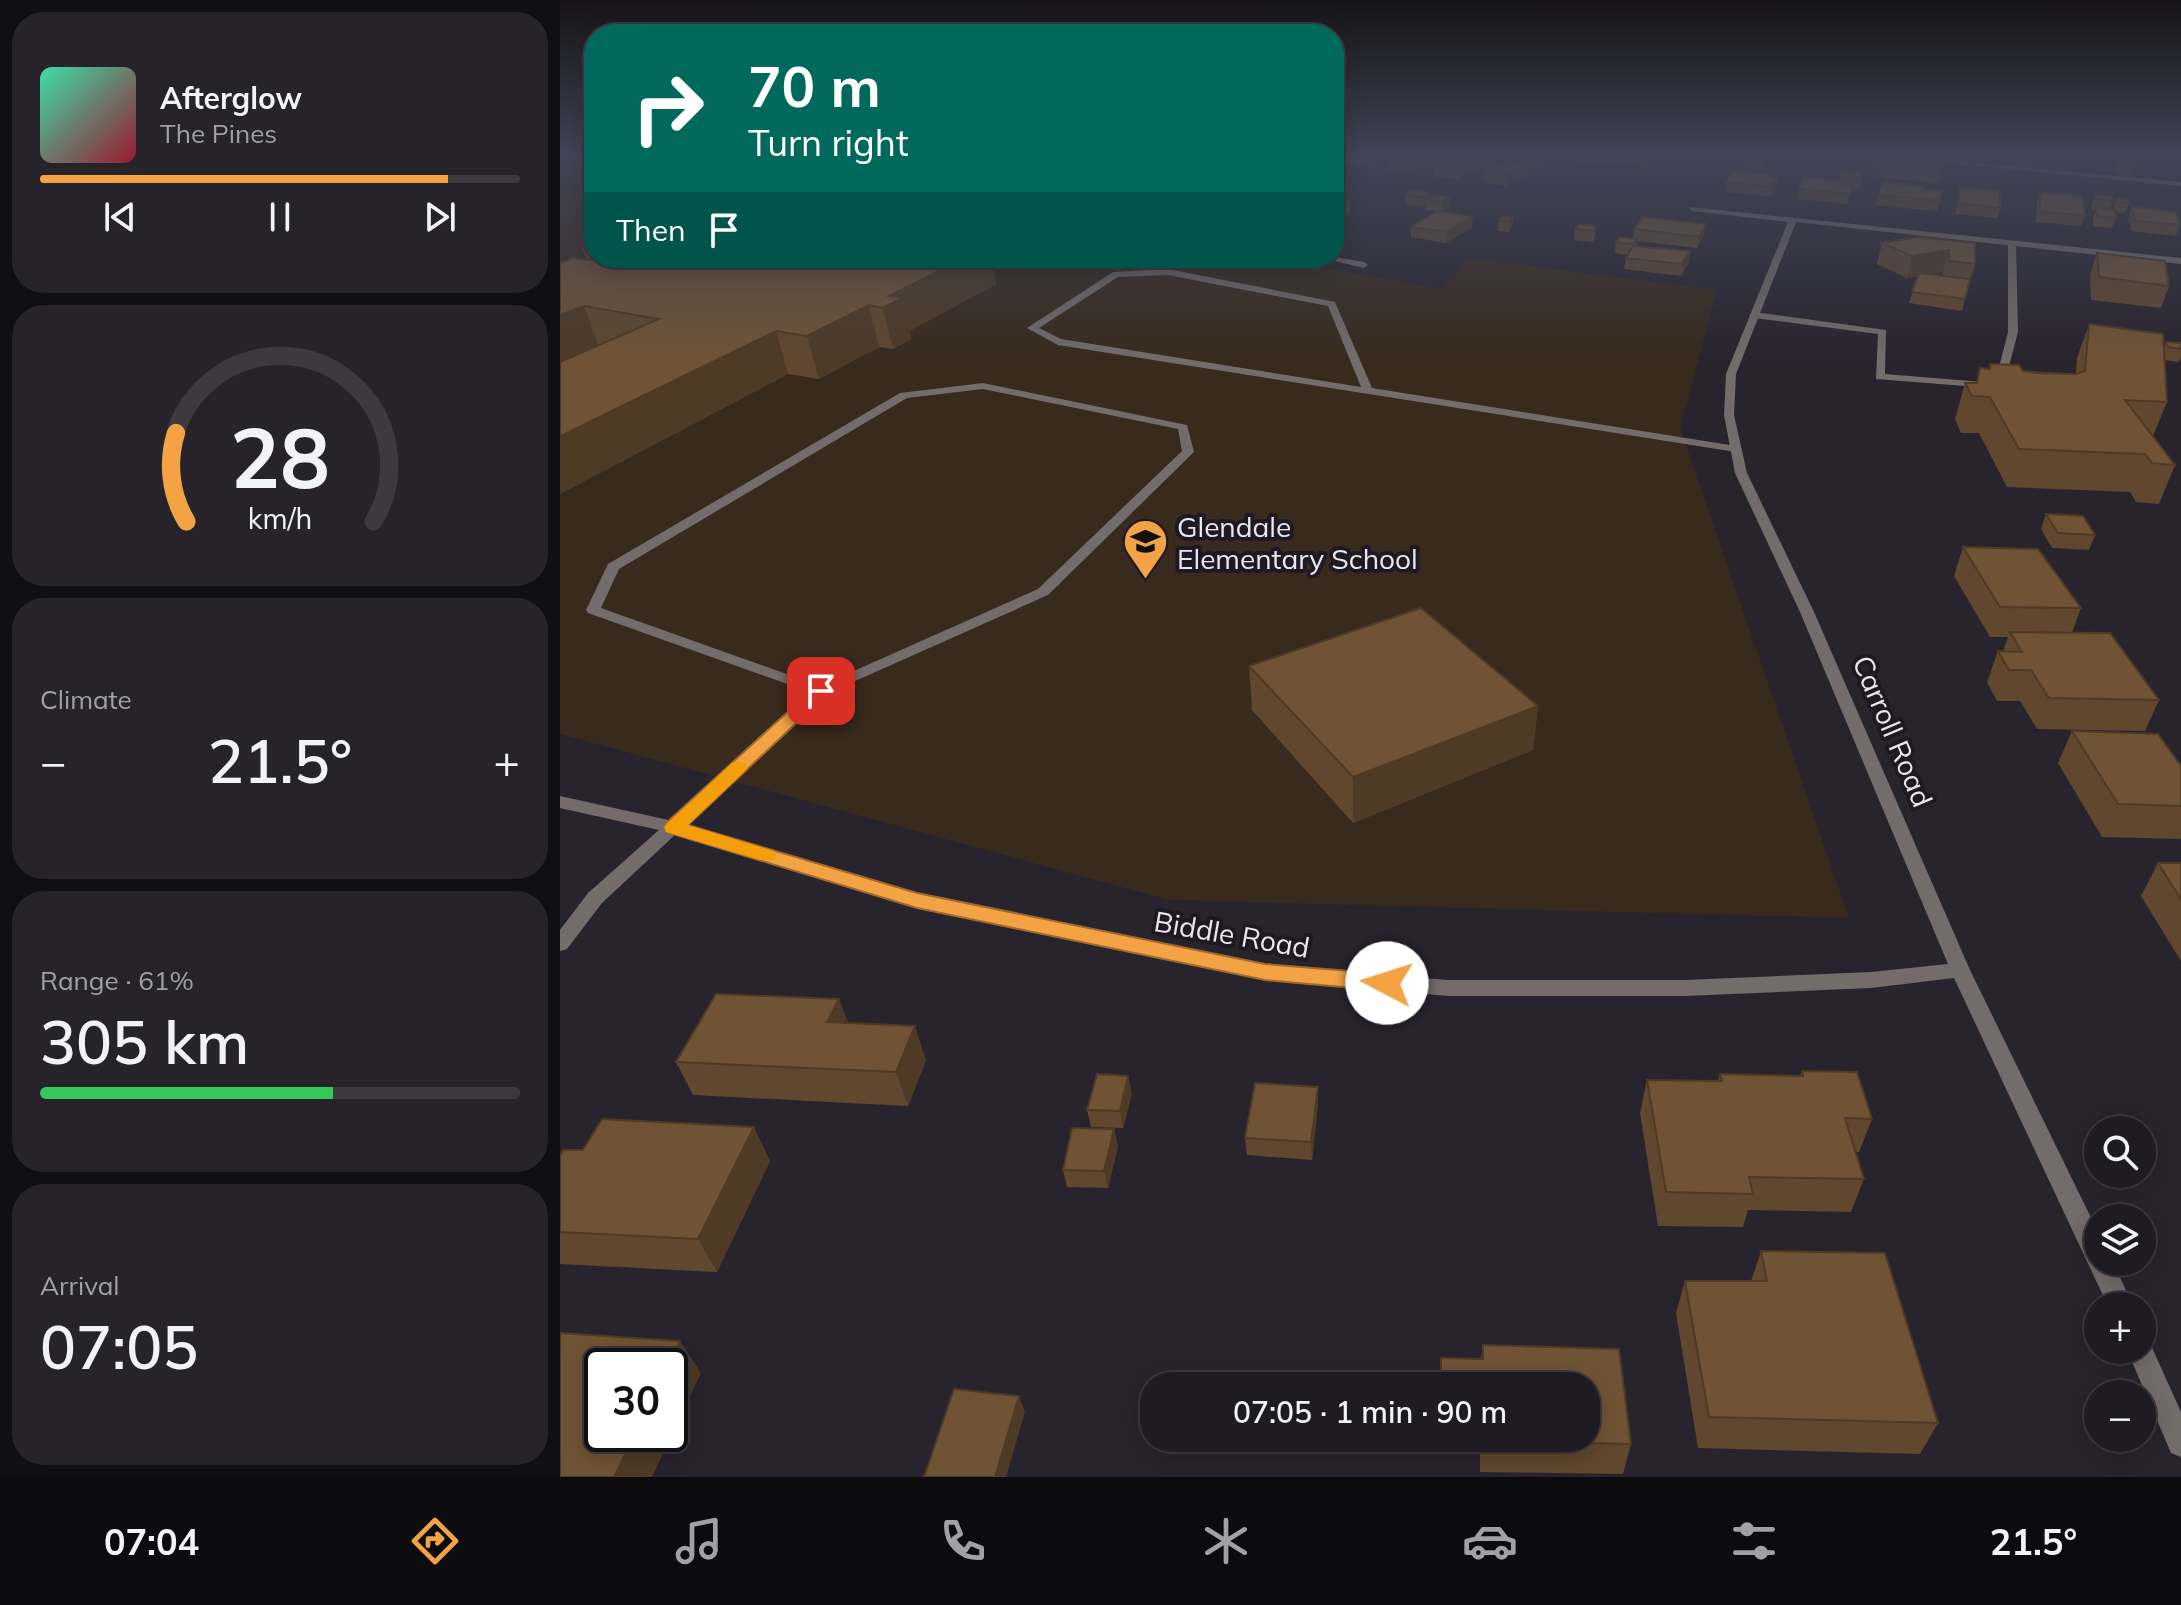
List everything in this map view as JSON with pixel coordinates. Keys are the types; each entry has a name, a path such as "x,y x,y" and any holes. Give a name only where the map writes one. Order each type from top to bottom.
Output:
{"street":[{"name":"Carroll Road","path":"1791,224 1731,374 1729,415 1741,473 1807,612 1960,970 2084,1228"},
{"path":"1838,224 2181,261"},
{"path":"1754,315 1883,332 1880,377 1999,387 2013,332 2012,243"},
{"path":"1344,261 1364,265"},
{"path":"1368,391 1332,304 1168,272 1116,274 1032,328 1058,342 1368,391 1736,449"},
{"path":"560,944 595,898 821,691 1043,592 1188,452 1183,427 983,386 904,395 613,567 593,610 821,691"},
{"name":"Biddle Road","path":"560,802 673,827 917,900 1265,972 1448,988 1685,988 1871,980 1960,970"},
{"path":"2146,1364 2181,1443"}],"shaded area":[{"name":"Glendale Elementary School","path":"560,224 584,224 584,268 1324,268 1441,289 1467,258 1717,290 1680,428 1849,918 1169,900 560,734"}],"building":[{"path":"1416,224 1460,224 1447,232 1411,227"},
{"path":"1578,224 1596,226 1594,231 1575,229"},
{"path":"1638,224 1706,224 1699,237 1634,229"},
{"path":"1620,237 1637,239 1633,244 1616,242"},
{"path":"1919,237 1975,243 1975,264 1949,261 1949,250 1912,256 1882,243"},
{"path":"1633,246 1690,251 1682,264 1626,258"},
{"path":"2097,253 2165,261 2169,286 2099,277"},
{"path":"573,258 584,259 584,268 945,268 889,296 902,298 883,308 869,305 807,336 776,331 560,436 560,362 659,319 584,306 560,315 560,263"},
{"path":"1919,273 1970,279 1965,299 1912,292"},
{"path":"2089,324 2163,334 2167,402 2125,400 2175,465 2152,463 2145,454 2019,449 1990,397 1972,396 1965,383 1977,383 1980,368 1990,369 1990,364 2019,365 2023,371 2038,373 2076,374 2085,371"},
{"path":"2166,342 2181,343 2181,349 2168,347"},
{"path":"2046,514 2083,516 2095,535 2058,533"},
{"path":"1963,547 2038,549 2081,608 2000,607"},
{"path":"1421,608 1538,706 1353,777 1249,666"},
{"path":"2010,632 2110,633 2159,700 2049,698 2031,670 2009,670 1998,651 2022,652"},
{"path":"2072,731 2158,734 2181,766 2181,806 2118,804"},
{"path":"2158,863 2181,863 2181,899"},
{"path":"716,994 839,999 827,1022 915,1026 896,1072 676,1062"},
{"path":"1802,1071 1857,1072 1872,1119 1845,1118 1864,1179 1749,1177 1753,1194 1666,1192 1647,1080 1722,1081 1720,1074 1803,1076"},
{"path":"1097,1074 1128,1076 1120,1111 1087,1110"},
{"path":"1255,1083 1318,1087 1311,1142 1245,1138"},
{"path":"602,1119 754,1127 698,1239 560,1232 560,1155 563,1150 583,1150"},
{"path":"1072,1128 1114,1129 1104,1171 1063,1170"},
{"path":"1761,1251 1885,1253 1938,1423 1709,1417 1685,1281 1767,1281"},
{"path":"560,1333 680,1341 677,1348 584,1348 584,1452 626,1452 614,1477 560,1477"},
{"path":"1483,1345 1619,1349 1631,1444 1600,1443 1600,1372 1441,1372 1441,1358 1483,1359"},
{"path":"954,1389 1019,1396 995,1477 924,1477"}],"slow traffic":[{"path":"739,767 673,827 767,855"}],"place":[{"name":"Glendale Elementary School","path":"1146,581"}],"route":[{"path":"821,691 673,827 917,900 1265,972 1387,983"}]}
